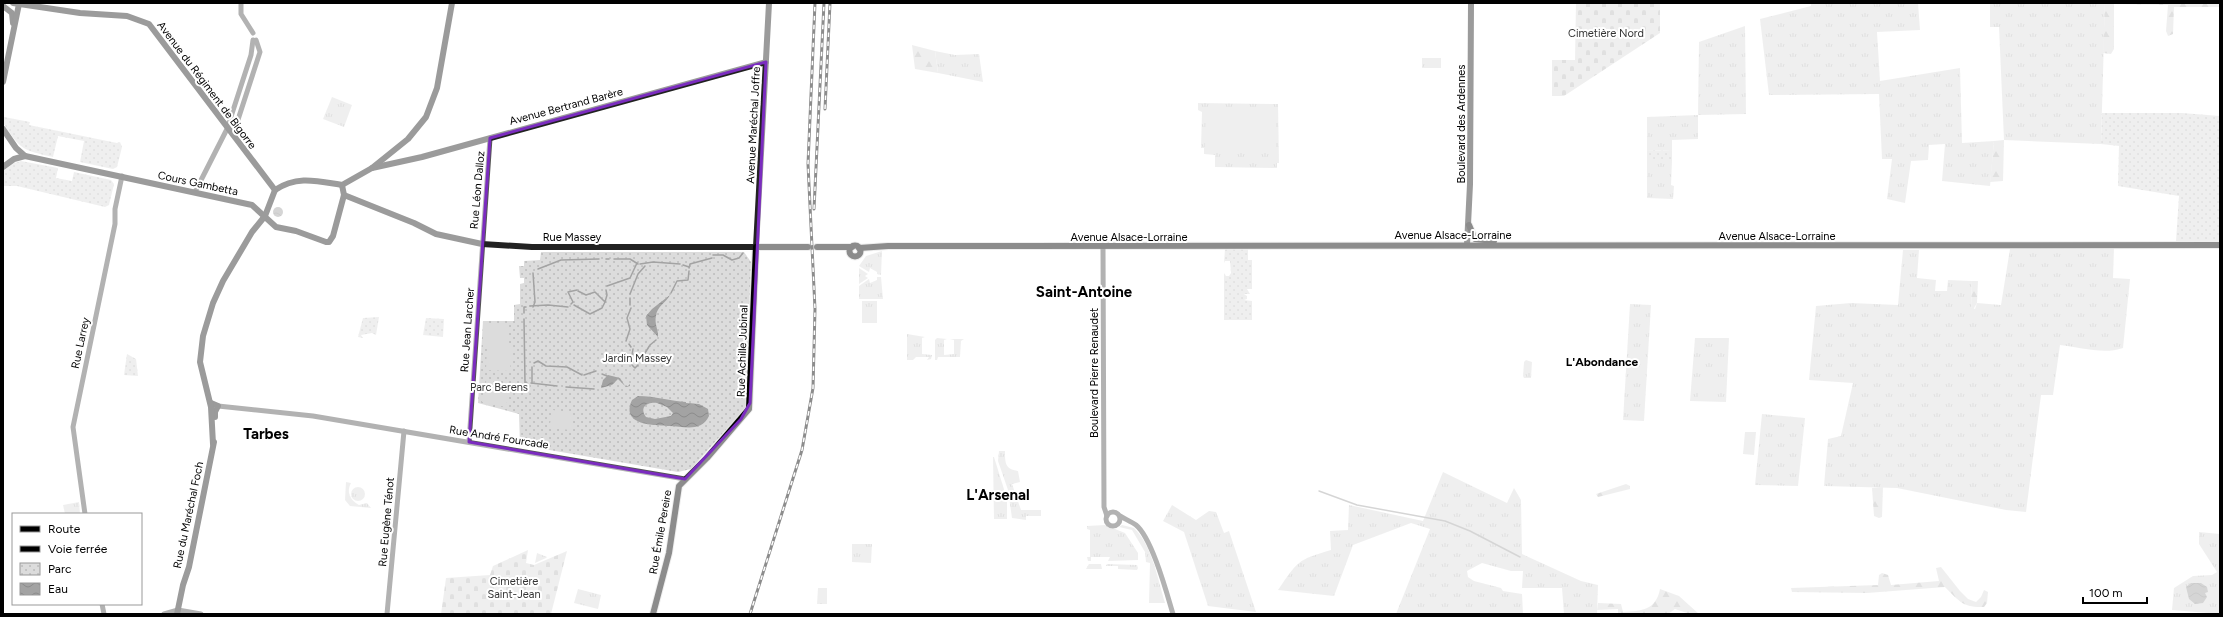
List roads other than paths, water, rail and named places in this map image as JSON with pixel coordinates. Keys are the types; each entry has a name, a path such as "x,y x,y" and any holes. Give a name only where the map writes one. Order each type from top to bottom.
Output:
{"main road":[{"path":"3,82 13,34 16,3"},
{"name":"Avenue du Régiment de Bigorre","path":"16,3 80,13 131,17 148,24 226,131 233,135 275,190"},
{"path":"275,190 294,181 304,180 342,185 372,168 408,139 430,110 437,88 452,3"},
{"name":"Avenue Maréchal Joffre","path":"756,247 769,3"},
{"name":"Boulevard des Ardennes","path":"1467,245 1469,225 1471,3"},
{"path":"3,6 12,13 13,34"},
{"name":"Avenue Bertrand Barère","path":"372,168 376,169 766,62"},
{"path":"3,129 5,135 25,156"},
{"path":"3,167 14,159 25,156"},
{"name":"Cours Gambetta","path":"25,156 252,205 276,227 329,242 333,236 344,194"},
{"path":"342,185 344,194"},
{"name":"Rue du Maréchal Foch","path":"213,444 210,403 202,377 200,362 200,349 206,324 224,281 252,232 265,216 275,190"},
{"name":"Rue Massey","path":"344,194 414,223 436,234 482,244 532,247 808,247"},
{"path":"1469,225 1473,237 1479,240 1525,242 1535,245"},
{"name":"Avenue Alsace-Lorraine","path":"852,247 858,245 859,248 872,248 888,246 2220,245"},
{"path":"817,246 852,247 852,257 858,257 859,248"},
{"name":"Rue Achille Jubinal","path":"685,479 707,458 749,409 756,247"},
{"name":"Avenue Alsace-Lorraine","path":"859,255 872,248"},
{"path":"210,403 218,406"},
{"name":"Rue du Maréchal Foch","path":"177,612 189,567 215,439 215,412 218,406"},
{"name":"Rue Émile Pereire","path":"653,614 669,553 677,494 685,479"}],"street":[{"path":"241,3 241,14 251,32"},
{"path":"195,192 226,131 254,40 260,52 233,135"},
{"name":"Rue Léon Dalloz","path":"482,244 490,138"},
{"name":"Rue Larrey","path":"85,513 73,427 115,224 122,176"},
{"name":"Rue Jean Larcher","path":"469,442 479,316 482,244"},
{"name":"Boulevard Pierre Renaudet","path":"1103,247 1104,507 1107,516"},
{"name":"Rue André Fourcade","path":"218,406 309,416 685,479"},
{"name":"Rue Eugène Ténot","path":"387,614 404,431"},
{"name":"Boulevard Pierre Renaudet","path":"1105,499 1112,512"},
{"path":"1129,522 1110,525 1106,520 1107,516 1112,512 1138,526 1151,550 1173,614"},
{"path":"1117,524 1120,516"},
{"path":"164,614 177,612 201,614"}],"water":[{"path":"276,207 280,207 282,208 282,216 276,217 273,214 273,210"},
{"path":"670,295 657,313 656,322 658,337 647,325 646,316 652,309"},
{"path":"608,375 620,378 625,386 618,379 612,385 601,388 603,380"},
{"path":"638,396 644,396 699,404 708,409 709,416 706,421 697,427 648,424 635,419 631,415 630,409 632,400","holes":["650,403 657,403 667,407 673,413 671,416 655,419 646,417 643,410 645,406"]},
{"path":"2191,583 2201,583 2207,587 2208,592 2205,593 2207,597 2203,603 2195,604 2189,599 2186,587"}],"waterway":[{"path":"713,255 723,255 732,260 739,258 743,253"},
{"path":"689,268 690,264 712,258"},
{"path":"538,269 561,260 599,259"},
{"path":"614,259 630,259 638,264"},
{"path":"640,264 653,262 680,264"},
{"path":"607,286 630,278 637,263"},
{"path":"683,265 689,267"},
{"path":"630,294 638,274 645,266"},
{"path":"671,293 677,281 688,280 689,271"},
{"path":"533,273 535,302 533,307"},
{"path":"571,304 573,302 568,292 577,290"},
{"path":"578,291 586,295 595,292 605,302 607,295 606,290"},
{"path":"630,298 630,305"},
{"path":"574,305 590,314 602,308 605,302"},
{"path":"530,306 548,305 568,307"},
{"path":"524,313 524,307 526,307"},
{"path":"626,341 630,329 627,318 631,308"},
{"path":"524,319 525,383 527,383"},
{"path":"640,361 650,345 656,340"},
{"path":"632,355 633,349"},
{"path":"534,363 538,361 546,366 567,367 582,375"},
{"path":"632,365 635,368 638,365"},
{"path":"532,367 532,383"},
{"path":"584,375 596,371"},
{"path":"602,374 607,376"},
{"path":"531,383 557,386"},
{"path":"566,387 594,389"},
{"path":"1319,491 1357,505 1445,521 1470,531 1520,557"}],"railway":[{"path":"750,614 802,450 813,388 815,309 808,164 815,3"},
{"path":"814,209 824,3"},
{"path":"825,109 830,3"}],"district":[{"name":"Saint-Antoine","path":"1084,292"},
{"name":"L'Abondance","path":"1602,362"},
{"name":"Tarbes","path":"266,434"},
{"name":"L'Arsenal","path":"998,495"}],"park label":[{"name":"Cimetière Nord","path":"1606,33"},
{"name":"Jardin Massey","path":"637,358"},
{"name":"Parc Berens","path":"499,387"},
{"name":"Cimetière Saint-Jean","path":"514,587"}]}
